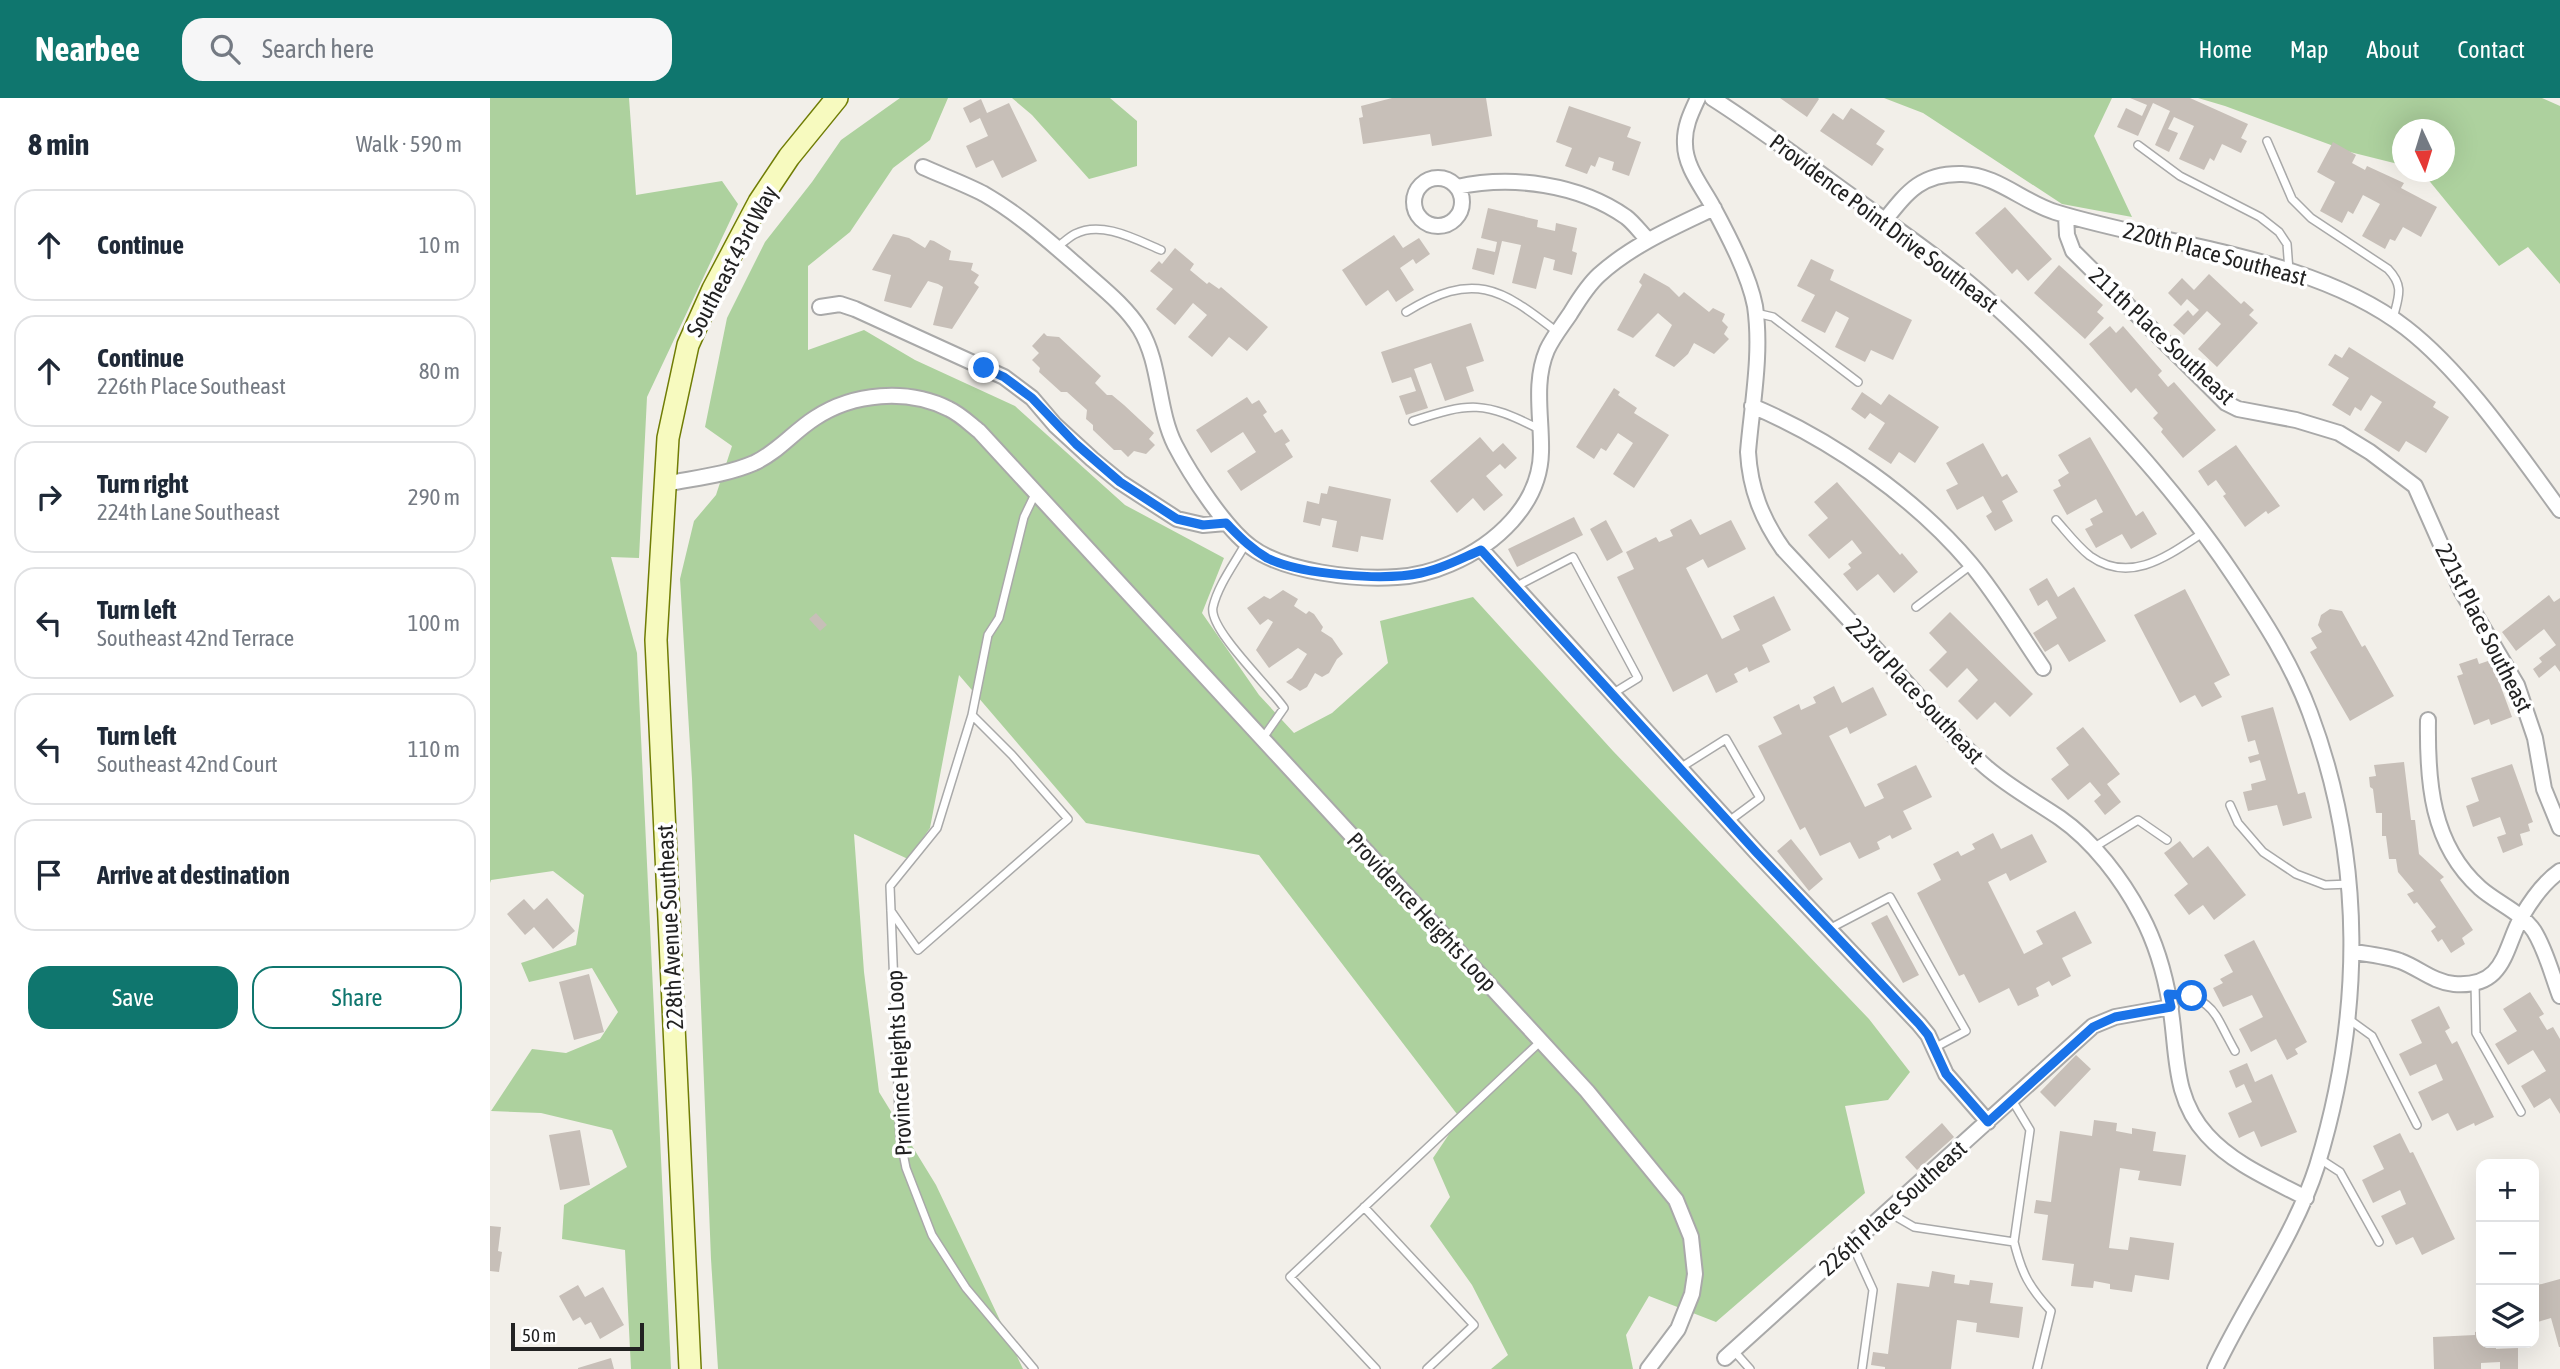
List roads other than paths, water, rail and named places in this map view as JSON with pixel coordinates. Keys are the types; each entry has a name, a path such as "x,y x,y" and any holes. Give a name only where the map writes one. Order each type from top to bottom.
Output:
{"main road":[{"name":"Southeast 43rd Way","path":"665,484 668,438 688,345 713,289 759,202 789,158 837,98"},
{"name":"228th Avenue Southeast","path":"665,484 656,640 690,1369"}],"street":[{"name":"223rd Place Southeast","path":"1699,98 1688,118 1684,146 1687,159 1714,208 1749,284 1755,313 1756,366 1748,452 1751,483 1768,528 1783,549 1979,761 2012,788 2062,820 2093,849 2120,880 2141,915 2159,960 2169,1001 2176,1071 2197,1122 2207,1135 2242,1163 2306,1198"},
{"name":"Providence Point Drive Southeast","path":"1712,98 1751,123 1962,277 2026,334 2138,453 2204,532 2291,667 2310,711 2336,796 2350,884 2353,952 2341,1061 2319,1158 2306,1198 2215,1369"},
{"path":"923,167 982,194 1057,248 1128,312 1141,331 1158,378 1174,443 1226,523 1246,544 1269,559 1331,573 1370,577 1399,577 1424,573 1481,550 1516,516 1527,500 1539,470 1540,377 1548,348 1558,332 1597,277 1620,258 1648,240 1714,208"},
{"name":"220th Place Southeast","path":"1885,220 1911,188 1924,180 1962,174 1975,175 2066,216 2313,279 2370,305 2406,327 2441,360 2500,428 2560,510"},
{"path":"1457,187 1514,182 1571,192 1628,218 1648,240"},
{"name":"211th Place Southeast","path":"2066,216 2067,235 2073,251 2226,403 2238,409 2296,420 2339,433 2403,476"},
{"path":"820,307 840,304 855,309 1004,377 1032,398 1076,444 1120,482 1177,519 1203,525 1226,523"},
{"name":"Providence Heights Loop","path":"665,484 729,472 754,463 780,448 812,420 849,402 897,395 924,400 950,409 979,431 1587,1091 1668,1190 1685,1219 1694,1256 1695,1274 1692,1293 1678,1329 1648,1369"},
{"path":"1752,406 1784,420 1861,467 1937,528 1971,564 2043,668"},
{"name":"221st Place Southeast","path":"2403,476 2415,486 2462,592 2518,685 2535,738 2544,789 2560,828"},
{"path":"1481,550 1729,822 1919,1024 1951,1081 1988,1122"},
{"path":"2428,720 2429,780 2444,842 2476,884 2533,929 2560,996"},
{"path":"2353,952 2402,962 2432,978 2451,984 2484,979 2496,970 2506,957 2521,918 2542,887 2560,871"},
{"name":"226th Place Southeast","path":"1730,1354 2093,1027 2115,1017 2169,1001"}],"lane":[{"path":"2267,141 2292,199 2311,218 2388,269 2398,279 2400,287 2393,319"},
{"path":"2138,145 2180,176 2260,216 2279,232 2287,244 2289,271"},
{"path":"1057,248 1077,233 1102,230 1161,250"},
{"path":"1406,312 1431,297 1454,290 1487,289 1508,296 1558,332"},
{"path":"1755,313 1773,317 1858,382"},
{"path":"1413,421 1451,408 1483,406 1512,415 1540,429"},
{"path":"891,911 918,950 1068,819 1013,755 972,715 988,635 999,618 1024,517 1036,492"},
{"path":"2056,520 2088,555 2106,565 2126,569 2158,562 2204,532"},
{"path":"1246,544 1218,593 1212,610 1218,627 1234,650 1272,690 1284,708 1262,739"},
{"path":"1515,587 1573,557 1638,678 1612,694"},
{"path":"1916,607 1971,564"},
{"name":"Province Heights Loop","path":"972,715 937,828 890,886 900,1138 906,1168 932,1235 967,1288 1034,1369"},
{"path":"1680,768 1726,739 1760,798 1729,822"},
{"path":"2230,805 2238,823 2263,852 2296,874 2325,886 2350,884"},
{"path":"2093,849 2138,820 2167,840"},
{"path":"1829,929 1890,897 1966,1031 1934,1048"},
{"path":"2475,982 2476,1033 2521,1112"},
{"path":"2169,1001 2192,996 2204,1001 2214,1012 2235,1051"},
{"path":"2347,1018 2372,1035 2417,1125"},
{"path":"1376,1369 1290,1277 1541,1041"},
{"path":"2012,1100 2030,1130 2014,1242 2019,1263 2031,1289 2051,1311 2036,1369"},
{"path":"2319,1158 2340,1172 2379,1242"},
{"path":"1364,1207 1474,1325 1427,1369"},
{"path":"1888,1212 1914,1227 2014,1242"},
{"path":"1852,1244 1873,1290 1862,1369"},
{"path":"1730,1354 1750,1369"}]}
